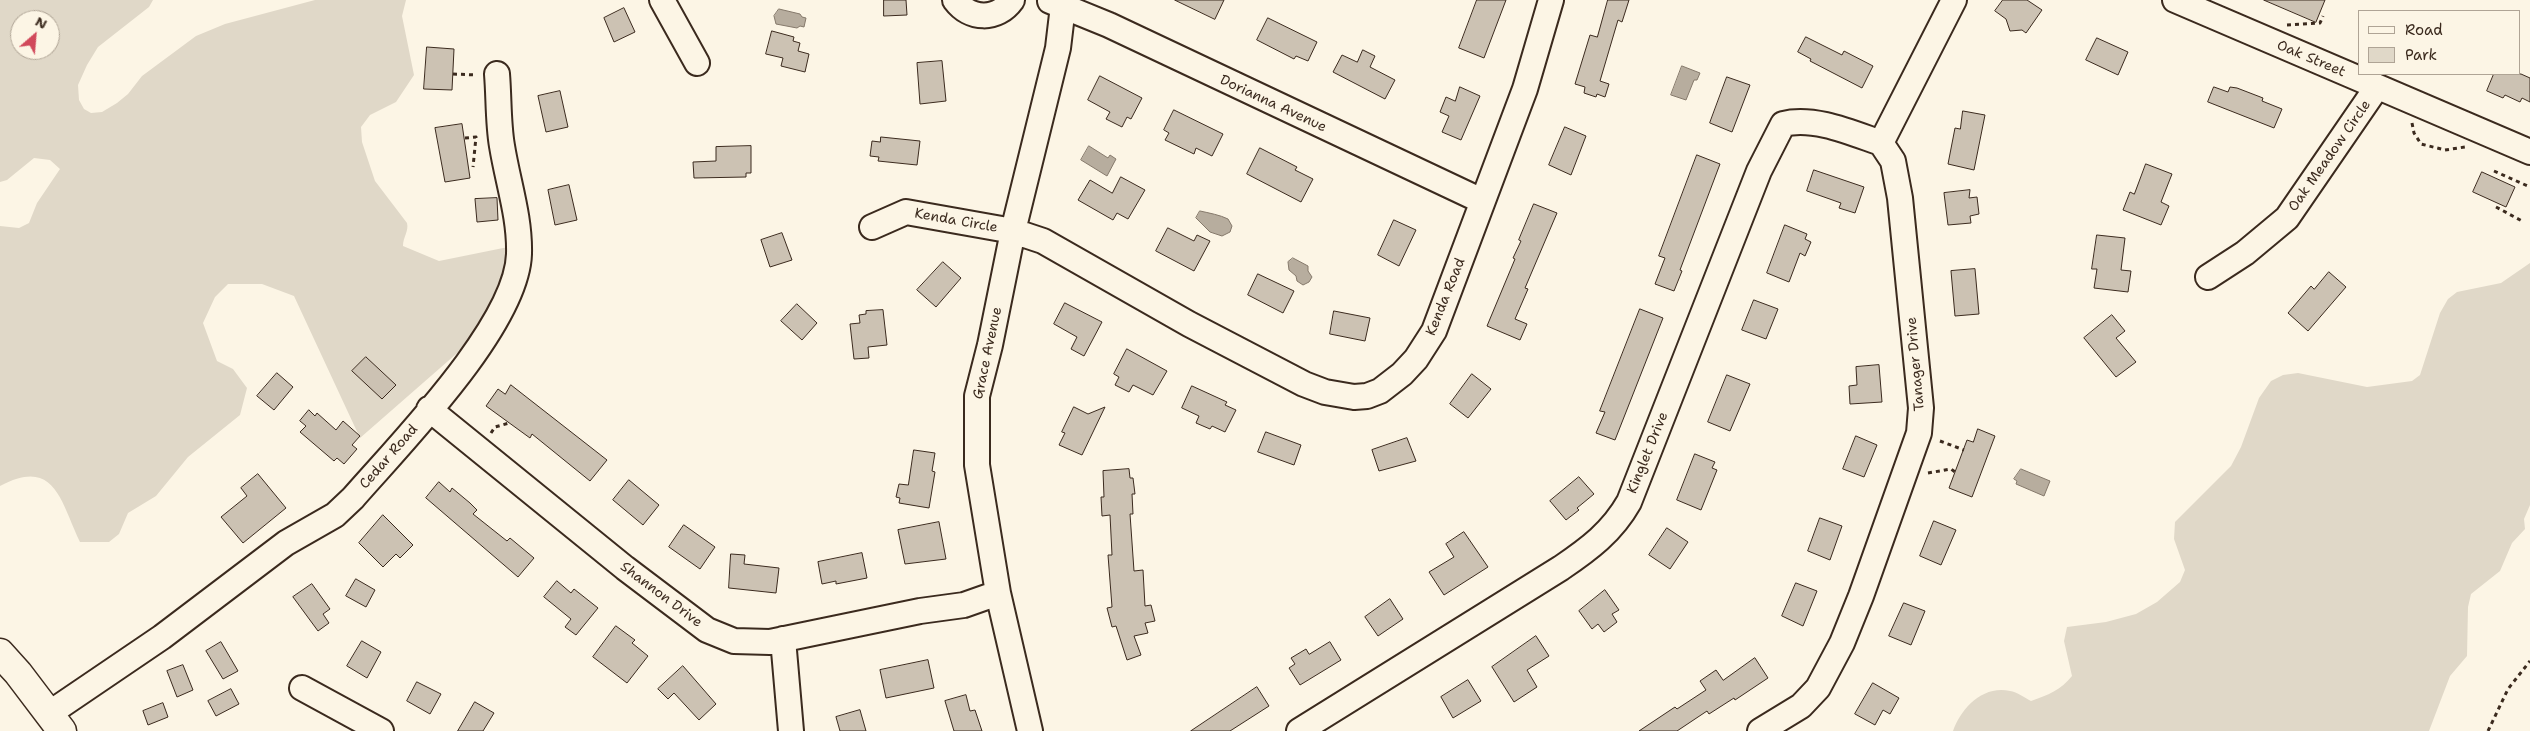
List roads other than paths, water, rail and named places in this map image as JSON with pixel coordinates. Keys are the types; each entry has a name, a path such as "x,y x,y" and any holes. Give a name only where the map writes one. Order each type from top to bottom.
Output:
{"main road":[{"path":"0,653 56,722"}],"street":[{"path":"662,0 697,63"},
{"path":"955,0 968,12 985,16 999,12 1012,0"},
{"name":"Kenda Road","path":"1013,231 1043,241 1173,315 1304,384 1325,392 1354,397 1367,396 1392,383 1422,351 1443,309 1525,88 1551,0"},
{"path":"1881,143 1954,0"},
{"name":"Oak Street","path":"2175,0 2530,152"},
{"name":"Dorianna Avenue","path":"1056,3 1482,201"},
{"name":"Grace Avenue","path":"1030,731 998,593 977,465 978,396 1013,231 1058,48 1056,3"},
{"name":"Cedar Road","path":"56,722 162,637 286,543 335,515 353,498 471,359 510,294 517,274 519,254 516,214 488,75"},
{"name":"Oak Meadow Circle","path":"2208,277 2246,253 2287,218 2377,87"},
{"name":"Kinglet Drive","path":"1299,731 1561,568 1589,549 1614,525 1629,502 1759,171 1778,129 1783,124 1792,122 1821,125 1881,143"},
{"name":"Tanager Drive","path":"1760,731 1806,702 1822,681 1842,643 1861,596 1919,433 1921,408 1900,198 1893,161 1881,143"},
{"name":"Kenda Circle","path":"872,227 906,212 1013,231"},
{"name":"Shannon Drive","path":"429,409 625,568 707,630 734,641 770,642 920,611 964,605 998,593"},
{"path":"782,639 791,731"},
{"path":"302,688 381,731"}]}
